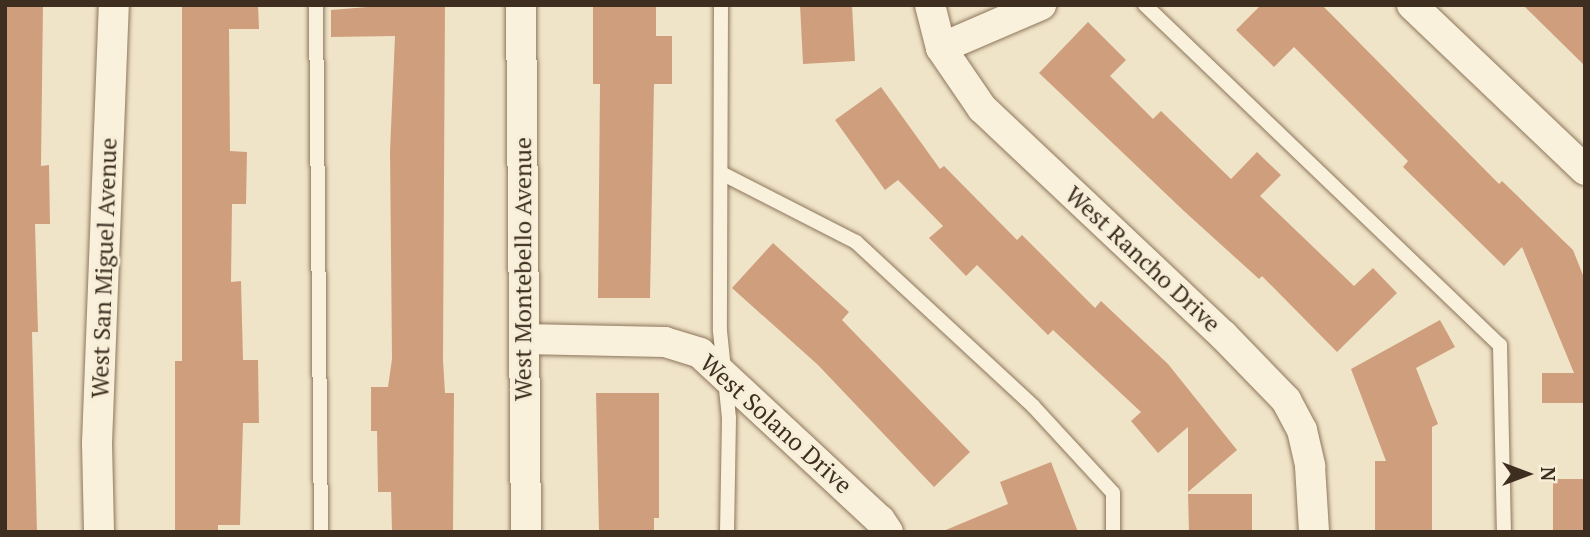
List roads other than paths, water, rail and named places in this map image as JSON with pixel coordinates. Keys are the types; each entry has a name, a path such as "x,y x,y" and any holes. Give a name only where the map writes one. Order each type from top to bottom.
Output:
{"street":[{"name":"West San Miguel Avenue","path":"99,532 97,443 114,5"},
{"name":"West Montebello Avenue","path":"521,5 526,532"},
{"name":"West Rancho Drive","path":"930,5 941,48 982,108 1223,335 1286,400 1302,430 1310,466 1314,532"},
{"path":"941,48 1041,5"},
{"path":"1412,5 1585,170"},
{"name":"West Solano Drive","path":"524,339 665,342 700,353 880,520 888,532"}],"lane":[{"path":"316,5 321,532"},
{"path":"721,5 723,174 720,331 729,418 727,532"},
{"path":"1145,5 1500,345 1504,532"},
{"path":"723,174 856,242 1034,406 1113,493 1114,532"}]}
